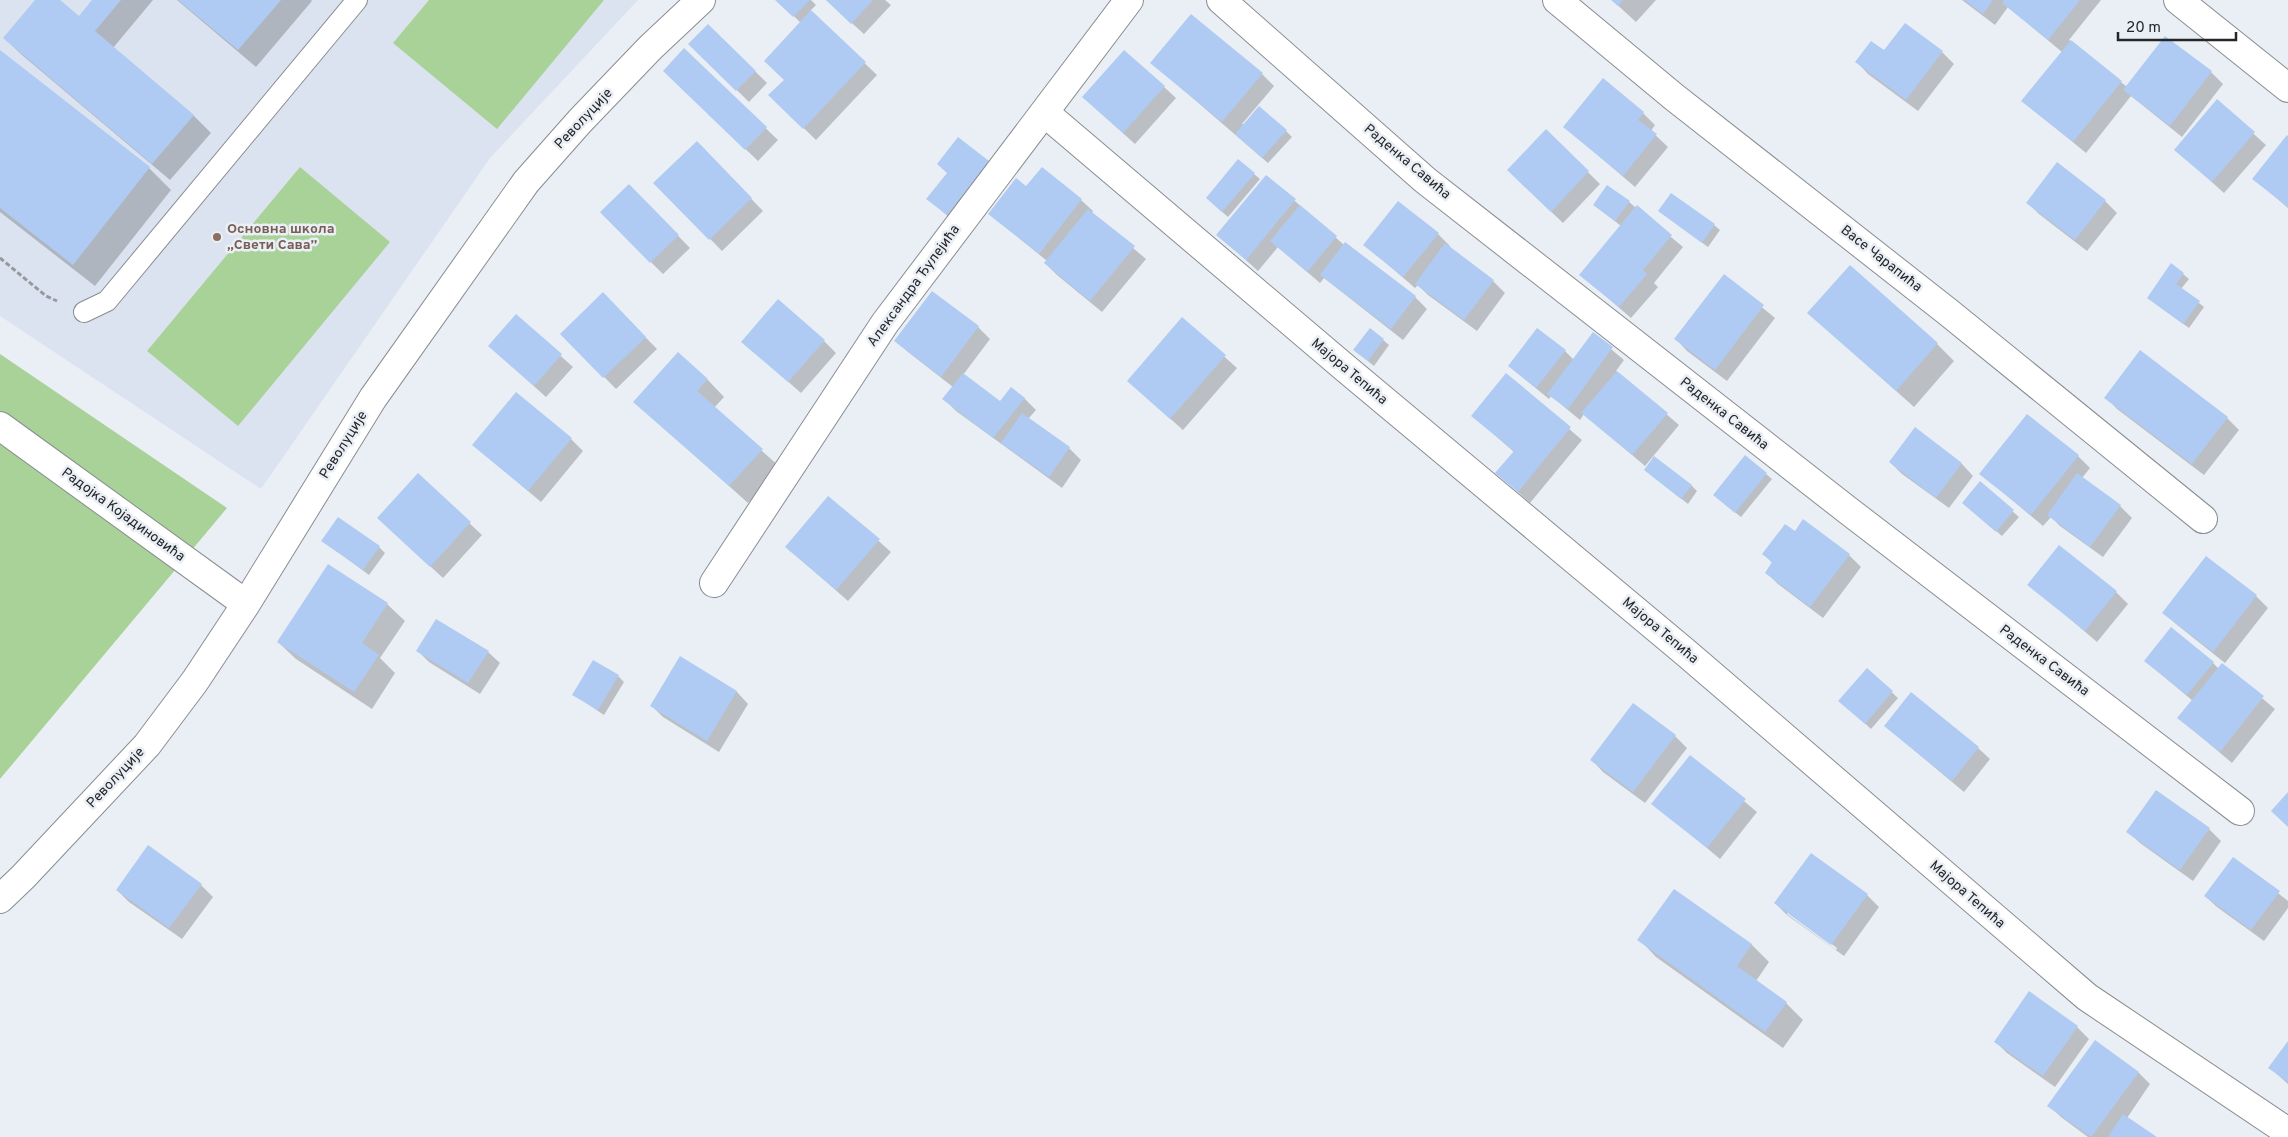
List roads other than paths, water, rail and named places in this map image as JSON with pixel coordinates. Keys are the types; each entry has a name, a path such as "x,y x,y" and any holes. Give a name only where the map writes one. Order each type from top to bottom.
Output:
{"street":[{"name":"Револуције","path":"0,898 23,877 147,745 195,681 246,604 373,398 526,182 580,121 650,48 701,0"},
{"name":"Александра Ђулејића","path":"714,583 885,323 1129,0"},
{"name":"Раденка Савића","path":"1221,0 1425,180 1850,512 2240,811"},
{"name":"Васе Чарапића","path":"1558,0 1674,97 1948,312 2203,519"},
{"path":"2178,0 2288,88"},
{"name":"Мајора Тепића","path":"1045,113 1344,368 1685,652 2087,997 2288,1132"},
{"name":"Радојка Којадиновића","path":"0,426 246,604"}],"lane":[{"path":"84,312 107,301 357,0"}],"place":[{"name":"Основна школа „Свети Сава”","path":"217,237"}]}
